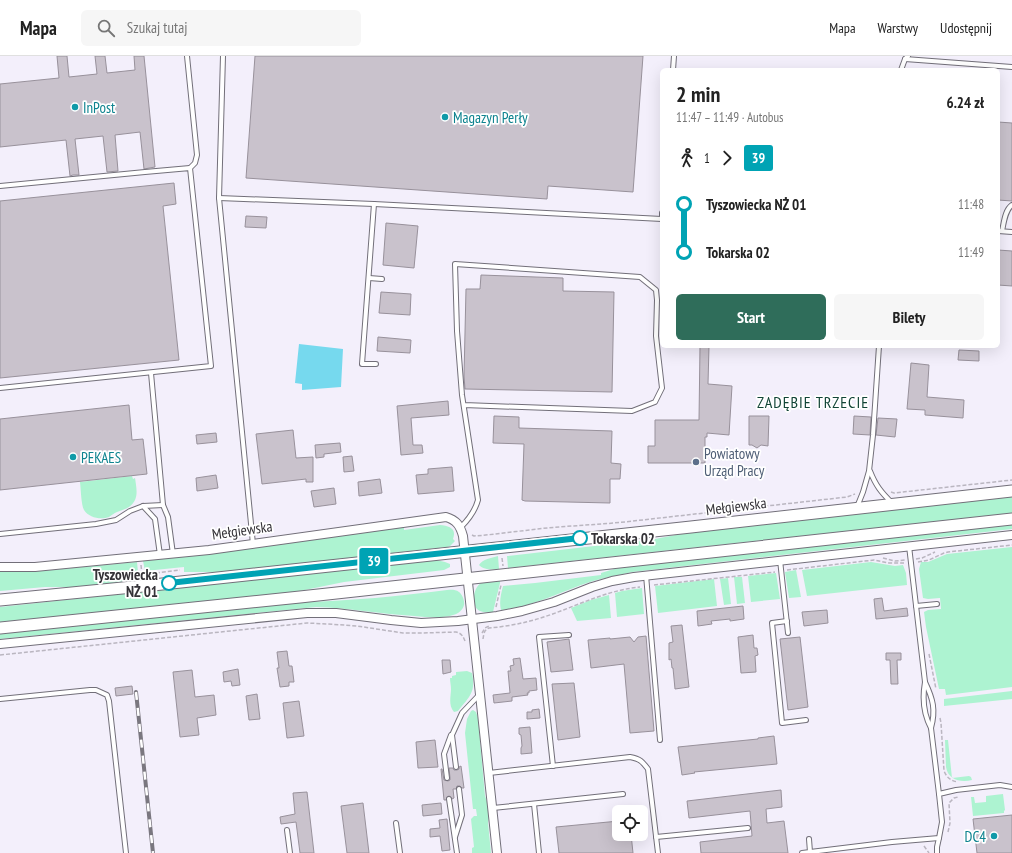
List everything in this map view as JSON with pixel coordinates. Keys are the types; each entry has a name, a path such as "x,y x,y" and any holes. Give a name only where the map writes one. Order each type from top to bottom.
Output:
{"main road":[{"name":"Mełgiewska","path":"0,600 153,585 1012,491"},
{"path":"0,628 300,597 1012,518"}],"street":[{"name":"Mełgiewska","path":"0,567 35,567 209,550 446,517 456,522 461,527"},
{"path":"461,527 498,853"},
{"path":"0,644 307,613 336,613 421,623 472,619 497,616 546,605 601,584 623,579 646,579 780,564 909,546 1012,535"}],"lane":[{"path":"0,186 190,168 195,163 197,155 187,56"},
{"path":"223,56 219,198 253,544"},
{"path":"673,68 674,56"},
{"path":"903,68 906,58 1012,67"},
{"path":"0,388 211,366 190,168"},
{"path":"219,198 374,204 660,219"},
{"path":"374,204 362,364 376,364"},
{"path":"1012,205 1007,210 1000,231 1012,232"},
{"path":"461,527 468,521 478,500 464,405 457,331 455,264 640,277 656,290 656,336 662,388 655,402 632,411 464,405"},
{"path":"369,278 382,279"},
{"path":"857,508 870,471 880,348"},
{"path":"151,373 164,505 168,518 173,554"},
{"path":"870,471 879,490 892,504"},
{"path":"0,534 96,524 116,520 130,511 144,506 164,505"},
{"path":"144,506 155,519 160,555"},
{"path":"909,546 925,682 923,692 925,711 926,719 931,728 940,794 942,822 938,838 937,853"},
{"path":"780,564 788,633"},
{"path":"646,579 660,740"},
{"path":"916,606 937,604"},
{"path":"787,621 772,623 782,723 806,720"},
{"path":"553,766 539,637 569,635"},
{"path":"925,682 930,692 933,705 934,718 931,728"},
{"path":"0,699 90,690 96,690 106,695 109,701 126,853"},
{"path":"447,778 444,754 462,713 480,693"},
{"path":"452,735 456,767"},
{"path":"489,773 630,757 636,758 642,761 648,769 658,853"},
{"path":"940,794 956,790 1000,785 1012,787"},
{"path":"455,838 462,815 459,789"},
{"path":"493,808 623,794"},
{"path":"449,799 457,853"},
{"path":"534,804 539,853"},
{"path":"396,823 400,853"},
{"path":"656,837 748,828"},
{"path":"287,830 290,853"},
{"path":"802,853 938,838"},
{"path":"809,839 810,852"}],"path":[{"path":"879,490 884,487 888,491 894,492 1012,480"},
{"path":"500,534 722,512 847,497 854,495 858,491 863,492"},
{"path":"943,551 1012,544"},
{"path":"780,564 870,558 919,562 929,560 948,552 1012,544"},
{"path":"910,561 939,552"},
{"path":"141,562 142,575"},
{"path":"138,575 180,570"},
{"path":"646,579 689,578"},
{"path":"103,641 307,621 321,621"},
{"path":"474,639 482,638 485,628 492,624"},
{"path":"410,630 454,629"},
{"path":"58,646 66,645"},
{"path":"0,652 44,648"},
{"path":"928,650 937,694"},
{"path":"940,718 944,771 950,780 962,783"},
{"path":"946,835 950,823 949,803 954,798 963,797"}],"green space":[{"path":"132,476 133,479 135,478 136,495 135,500 130,507 109,517 102,518 95,518 86,513 83,507 80,482"},
{"path":"1012,495 1012,513 508,568 507,556 655,539 691,532"},
{"path":"1012,523 1012,529 632,572 587,583 522,606 501,610 500,607 500,598 503,586 601,575 601,573 624,566"},
{"path":"440,525 451,528 454,532 453,539 455,541 450,546 226,572 184,572 184,567 145,571 143,561 256,548 404,527 404,530"},
{"path":"1012,547 1012,687 946,695 945,689 939,689 924,612 928,610 941,609 940,598 923,598 919,569 921,562 928,562 947,554"},
{"path":"498,556 499,569 494,570 483,568 479,565 485,560"},
{"path":"436,560 450,564 450,567 444,570 344,582 295,592 0,622 0,607"},
{"path":"137,562 138,572 134,572 135,577 117,583 80,587 45,587 0,591 0,572 29,572"},
{"path":"871,562 895,566 903,565 906,573 907,585 807,596 802,570"},
{"path":"796,570 801,597 789,598 785,572"},
{"path":"776,573 780,599 751,602 748,576"},
{"path":"734,577 742,577 745,603 737,604"},
{"path":"728,578 731,604 724,605 720,579"},
{"path":"714,579 717,606 658,613 655,586"},
{"path":"500,580 493,612 483,612 477,609 474,596 477,587 485,581"},
{"path":"642,588 644,614 617,617 615,593"},
{"path":"454,590 460,593 464,600 464,605 463,609 458,613 444,617 424,617 316,607 0,639 0,634 303,602 375,598"},
{"path":"609,595 611,618 577,621 571,608"},
{"path":"467,671 472,673 473,685 471,694 458,711 454,712 450,703 450,678 456,675 456,672"},
{"path":"1012,691 1012,699 944,706 944,699"},
{"path":"473,710 476,712 478,718 485,796 490,810 488,823 491,853 472,853 472,848 474,847 471,819 474,816 477,816 476,809 473,809 465,733 467,719"},
{"path":"945,740 948,740 952,777 949,775 946,767"},
{"path":"969,776 972,780 959,781 953,778"},
{"path":"1003,794 1004,813 973,816 971,797 974,797 975,803 986,802 986,796"}],"water":[{"path":"299,344 343,349 341,387 302,390 302,384 295,383"}],"building":[{"name":"InPost","path":"57,56 67,56 69,77 97,74 95,56 105,56 107,73 135,70 134,56 144,56 155,167 144,169 140,132 115,135 118,171 107,172 103,136 75,139 79,175 70,176 66,140 0,147 0,84 59,78"},
{"name":"Magazyn Perły","path":"255,56 643,56 633,192 548,186 547,199 246,178"},
{"path":"1000,122 1012,123 1012,201 1000,200"},
{"path":"174,183 176,204 163,206 179,360 0,378 0,201"},
{"path":"246,216 267,217 266,228 245,227"},
{"path":"386,223 418,226 414,268 383,265"},
{"path":"1000,250 1012,251 1012,286 1000,285"},
{"path":"481,275 563,278 563,291 614,292 612,392 465,389 466,289 480,289"},
{"path":"381,292 411,294 410,315 379,313"},
{"path":"378,337 411,340 410,353 377,351"},
{"path":"700,348 709,348 708,384 732,386 729,435 707,433 707,437 705,437 705,463 648,463 648,446 655,446 655,420 699,420"},
{"path":"959,350 979,351 979,361 958,360"},
{"path":"911,363 929,365 927,397 964,400 963,418 925,415 925,410 907,409"},
{"path":"448,401 449,415 411,418 413,445 422,445 423,453 401,455 397,406"},
{"name":"PEKAES","path":"129,405 132,440 143,439 147,474 0,490 0,419"},
{"path":"494,416 519,417 519,428 612,431 611,463 621,464 620,479 610,479 610,503 522,500 524,444 493,443"},
{"path":"749,416 769,416 768,446 761,445 757,448 749,445"},
{"path":"854,416 871,417 870,435 853,434"},
{"path":"878,418 897,419 895,437 876,435"},
{"path":"293,430 296,458 313,457 313,482 306,482 306,479 262,484 256,434"},
{"path":"216,433 217,442 197,444 196,435"},
{"path":"340,443 341,452 324,454 324,457 316,458 315,445"},
{"path":"352,456 354,471 344,472 343,457"},
{"path":"452,467 454,491 418,494 416,475 428,474 428,469"},
{"path":"216,475 218,488 197,491 196,478"},
{"path":"380,479 382,493 359,496 358,482"},
{"path":"334,488 336,504 314,507 311,491"},
{"path":"882,598 884,611 907,608 908,616 876,619 874,599"},
{"path":"743,606 744,619 711,621 712,624 698,626 697,611"},
{"path":"827,610 828,623 804,626 802,612"},
{"path":"682,625 689,687 675,689 673,668 671,659 669,660 669,643 673,642 671,626"},
{"path":"753,635 754,648 757,648 758,655 755,656 756,672 741,673 738,637"},
{"path":"646,636 654,731 630,733 624,664 591,668 588,640 630,637 634,642 638,637"},
{"path":"800,637 808,707 788,710 780,639"},
{"path":"569,639 573,670 551,672 547,642"},
{"path":"287,651 289,666 292,666 294,682 289,682 289,686 280,687 277,668 279,668 277,652"},
{"path":"886,653 901,653 901,660 897,660 898,684 891,684 890,660 886,660"},
{"path":"520,658 523,679 536,678 537,690 529,691 529,693 527,693 528,695 512,697 512,701 494,703 493,695 510,693 508,671 511,671 510,666 514,665 513,659"},
{"path":"442,660 450,660 451,672 443,674"},
{"path":"238,669 240,685 232,686 231,681 224,682 223,672"},
{"path":"192,670 195,697 214,695 216,715 197,718 199,735 180,737 173,672"},
{"path":"574,683 580,737 558,740 552,684"},
{"path":"132,686 133,694 116,696 115,688"},
{"path":"257,694 260,719 249,720 246,696"},
{"path":"299,701 304,736 287,738 283,703"},
{"path":"539,709 540,718 527,719 527,712 532,712 532,710"},
{"path":"530,727 532,753 521,754 522,746 519,728"},
{"path":"774,736 777,764 694,772 695,773 682,775 678,747"},
{"path":"435,740 438,767 418,768 416,742"},
{"path":"461,766 464,788 457,786 456,789 453,789 454,798 452,799 449,796 446,800 444,800 441,769 444,780 448,781 450,780 449,768 457,770"},
{"path":"781,790 782,807 766,809 767,823 784,821 788,853 701,853 700,842 752,836 750,811 689,818 687,801"},
{"path":"307,792 314,853 300,853 296,822 281,824 280,817 295,814 293,793"},
{"path":"363,803 369,853 347,853 341,806"},
{"path":"441,803 442,814 423,816 422,805"},
{"name":"DC4","path":"1012,815 1012,853 977,853 973,819"},
{"path":"447,819 450,850 442,851 440,836 430,837 430,829 440,828 439,820"},
{"path":"612,822 612,841 632,841 633,853 559,853 556,827"}],"railway":[{"path":"136,692 153,853"}],"bus line":[{"name":"39","path":"169,583 580,538"}],"place":[{"name":"InPost","path":"75,107"},
{"name":"Magazyn Perły","path":"445,117"},
{"name":"PEKAES","path":"73,457"},
{"name":"Powiatowy Urząd Pracy","path":"696,462"},
{"name":"Tokarska 02","path":"580,538"},
{"name":"Tyszowiecka NŻ 01","path":"169,583"},
{"name":"DC4","path":"994,836"}],"district":[{"name":"ZADĘBIE TRZECIE","path":"813,402"}]}
